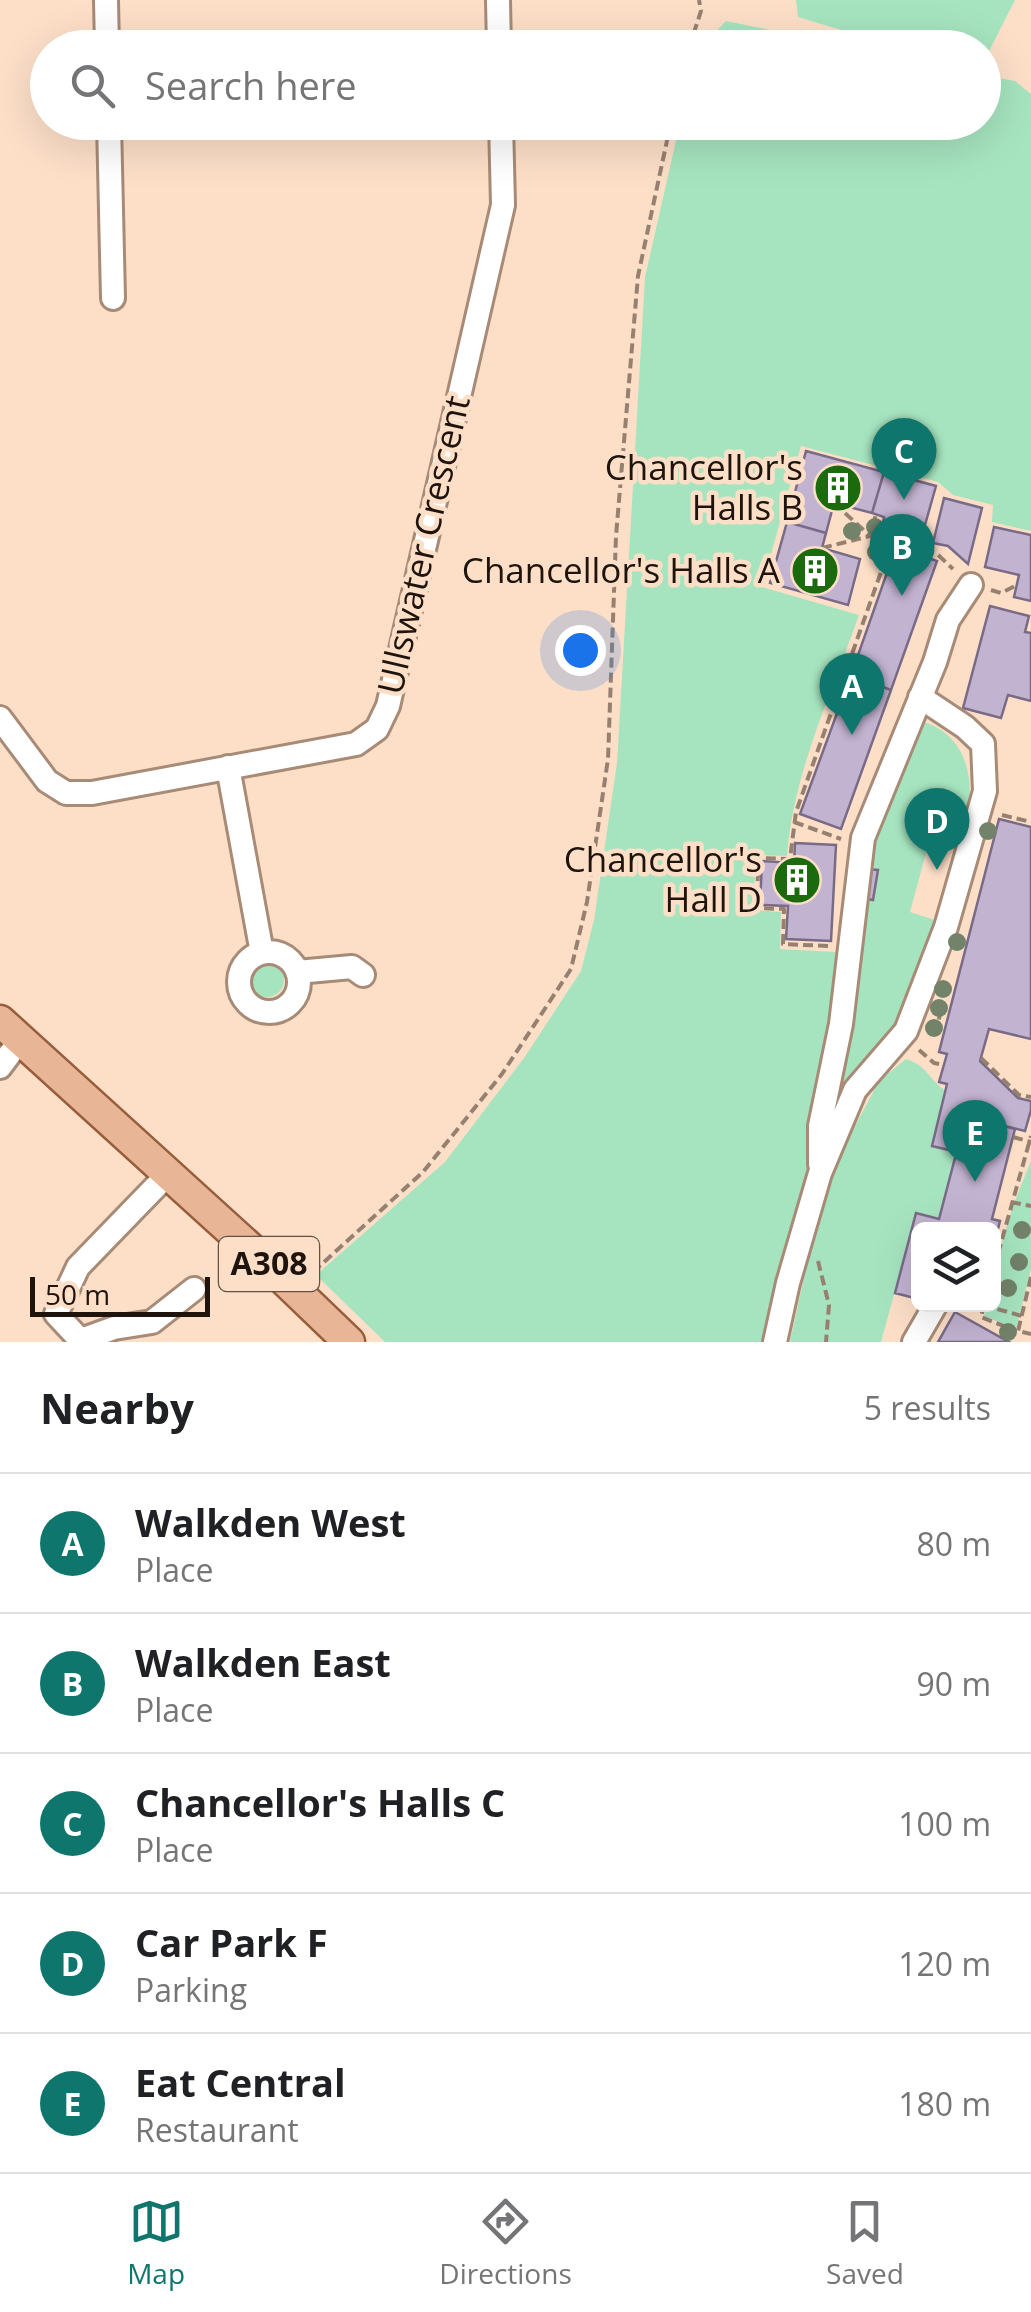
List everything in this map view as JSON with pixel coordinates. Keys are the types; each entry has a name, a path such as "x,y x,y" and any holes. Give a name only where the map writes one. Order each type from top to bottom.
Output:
{"main road":[{"name":"A308","path":"10,1030 349,1342"}],"street":[{"path":"106,0 107,30"},
{"path":"498,0 499,30"},
{"path":"109,140 113,298"},
{"name":"Ullswater Crescent","path":"0,718 48,781 66,793 92,793 356,744 377,730 388,706 503,205 501,140"},
{"path":"820,1172 820,1126 841,1024 862,847 948,620 971,585"},
{"path":"775,1342 820,1172 855,1090 906,1031 946,928 986,791 983,744 966,726 920,697"},
{"path":"228,767 262,953"},
{"path":"262,953 282,955 297,972 297,993 284,1008 264,1012 251,1006 240,989 241,971 252,957 262,953"},
{"path":"297,972 352,967 363,975"},
{"path":"0,1068 10,1030"},
{"path":"177,1182 78,1267 56,1314 81,1341 114,1328 152,1322 194,1289"},
{"path":"914,1342 931,1312"}],"path":[{"path":"695,30 701,11 699,0"},
{"path":"308,1276 422,1172 502,1074 571,969 587,902 608,760 616,536 638,276 667,140"},
{"path":"834,503 870,536"},
{"path":"870,536 876,514"},
{"path":"822,548 870,536 892,541 936,553 971,585"},
{"path":"848,946 783,944 784,910 756,908 758,858 790,860 794,822 892,541"},
{"path":"981,810 1031,822"},
{"path":"794,822 862,847"},
{"path":"938,1002 926,1042 916,1050 928,1060 944,1065"},
{"path":"981,1058 1020,1095 1031,1098"},
{"path":"1001,1242 1030,1139 1013,1137"},
{"path":"1012,1202 1031,1206"},
{"path":"815,1250 829,1305 826,1342"},
{"path":"1018,1332 1031,1277"},
{"path":"1001,1310 1022,1316"},
{"path":"982,1312 981,1317 1031,1334"}],"green space":[{"path":"796,0 1015,0 1000,30 841,30 798,17"},
{"path":"726,21 770,30 717,30"},
{"path":"1001,78 1015,81 1031,94 1031,531 992,522 993,505 953,495 938,482 801,446 762,587 859,615 805,764 787,856 756,855 753,910 781,912 780,949 836,952 834,1018 810,1127 808,1170 768,1342 385,1342 316,1275 445,1162 524,1058 581,971 594,920 617,763 645,277 676,140 1001,140"},
{"path":"921,721 937,728 960,750 969,779 968,812 964,828 935,820 910,912 938,921 900,1022 852,1078 833,1119 869,849"},
{"path":"267,963 279,968 284,980 279,992 267,997 255,992 250,980 255,968"},
{"path":"906,1059 919,1065 946,1091 932,1146 957,1152 939,1219 916,1214 911,1222 881,1342 790,1342 808,1259 839,1156 879,1081"},
{"path":"1031,1161 1031,1269 1016,1329 984,1316 985,1312 1001,1312 1001,1249"}],"building":[{"name":"Chancellor's Halls B","path":"806,451 884,472 872,513 834,503 826,533 787,522"},
{"path":"884,472 936,486 921,539 882,528 884,517 872,513"},
{"path":"944,498 982,508 968,564 948,546 933,543"},
{"name":"Chancellor's Halls A","path":"787,522 826,533 822,548 860,559 848,605 770,583"},
{"path":"994,527 1031,535 1031,601 1014,597 1019,575 985,567"},
{"path":"896,547 937,561 891,690 851,675"},
{"path":"990,606 1029,616 1025,632 1031,633 1031,701 1008,695 1001,718 963,708"},
{"path":"851,675 891,690 841,829 800,814"},
{"path":"999,819 1031,827 1031,1039 989,1029 980,1061 1018,1098 1031,1101 1031,1110 1025,1131 966,1116 957,1152 932,1146 947,1084 939,1082 947,1054 939,1052"},
{"name":"Chancellor's Hall D","path":"795,843 836,845 831,941 786,939 788,906 760,905 762,861 794,863"},
{"path":"866,869 878,870 873,900 861,898"},
{"path":"966,1116 1015,1129 992,1219 1000,1222 914,1222 916,1213 939,1219"},
{"path":"911,1232 911,1297 895,1293"},
{"path":"955,1312 1009,1342 938,1342"}],"place":[{"name":"Chancellor's Halls B","path":"838,488"},
{"name":"Chancellor's Halls C","path":"904,500"},
{"name":"Chancellor's Halls A","path":"815,571"},
{"name":"Walkden East","path":"902,596"},
{"name":"Walkden West","path":"852,735"},
{"name":"Car Park F","path":"937,870"},
{"name":"Chancellor's Hall D","path":"797,880"},
{"name":"Eat Central","path":"975,1182"}]}
